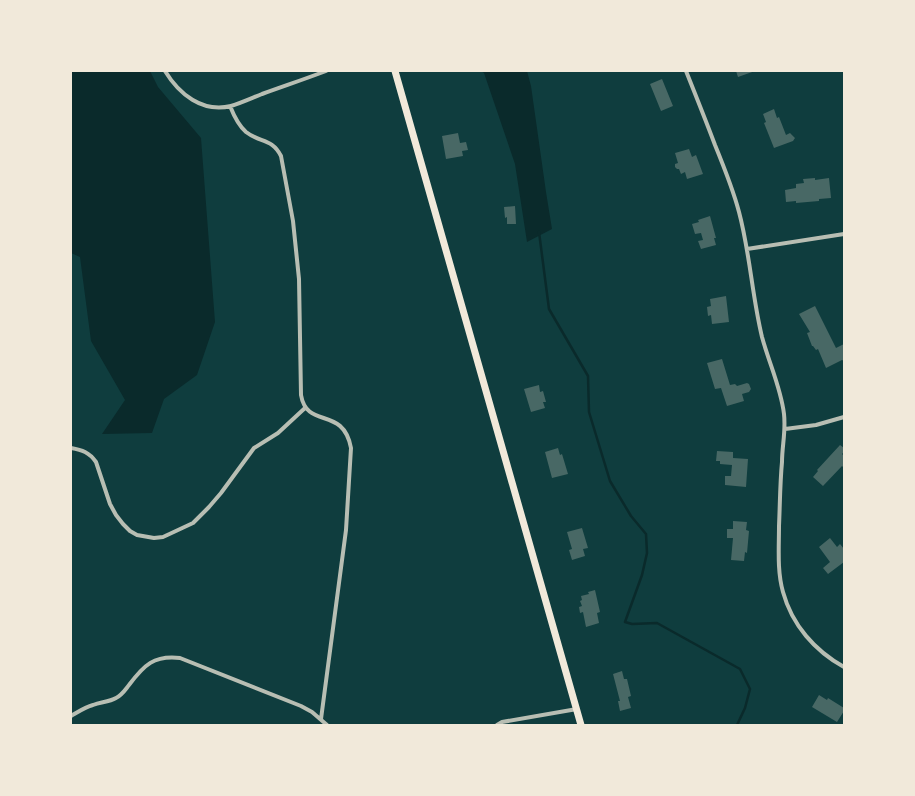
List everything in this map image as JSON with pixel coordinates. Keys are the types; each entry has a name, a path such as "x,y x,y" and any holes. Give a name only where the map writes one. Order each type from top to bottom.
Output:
{"main road":[{"path":"395,71 581,725"}],"street":[{"path":"165,71 180,91 198,103 220,107 230,106 326,71"},
{"path":"686,71 730,184 738,211 747,249 755,306 762,338 780,395 784,414 785,429 782,460 778,563 783,592 794,620 804,634 828,657 844,667"},
{"path":"230,106 240,126 255,137 267,141 273,145 281,156 297,246 299,279 300,395 302,402 310,413 333,420 340,426 350,439 352,448 346,530 321,720"},
{"path":"747,249 844,234"},
{"path":"71,448 86,452 96,462 110,504 116,515 130,531 137,535 154,538 163,537 193,523 221,493 254,448 278,433 305,408"},
{"path":"785,429 816,425 844,417"},
{"path":"71,716 92,705 117,698 123,693 146,665 155,660 172,657 180,658 301,706 327,725"},
{"path":"497,725 502,722 577,709"}],"water":[{"path":"71,71 150,71 158,87 201,138 215,322 197,375 164,399 152,433 102,434 125,400 91,341 80,257 71,253"},
{"path":"481,71 527,71 531,86 552,229 527,242 515,164 484,73"}],"building":[{"path":"736,71 755,71 738,77"},
{"path":"662,79 673,106 661,111 650,84"},
{"path":"774,109 786,135 790,133 795,138 793,141 774,148 764,123 766,122 763,114"},
{"path":"458,133 460,143 466,142 468,150 462,151 463,156 446,159 442,136"},
{"path":"689,149 692,157 696,155 703,174 687,179 685,172 681,174 679,169 675,167 675,164 678,163 675,153"},
{"path":"815,178 815,180 829,178 831,198 819,199 819,201 796,203 796,201 786,202 785,190 796,188 796,184 804,183 803,179"},
{"path":"515,206 516,224 507,224 507,217 505,218 504,207"},
{"path":"710,216 716,238 714,238 716,245 701,249 698,241 703,240 701,233 695,234 692,224 699,222 698,220"},
{"path":"726,296 729,322 712,324 711,315 708,316 707,307 711,306 710,299"},
{"path":"815,306 836,348 844,344 844,361 842,360 826,368 818,349 816,350 812,346 807,333 810,332 799,314"},
{"path":"722,359 730,385 735,384 737,386 747,383 749,384 751,389 749,392 742,394 744,401 727,406 721,388 715,389 707,363"},
{"path":"539,385 540,392 543,391 546,402 543,402 545,408 531,412 524,389"},
{"path":"840,445 844,448 844,452 842,454 844,456 844,468 842,466 823,486 813,477 818,471 817,470"},
{"path":"558,448 560,455 562,454 568,474 552,478 545,452"},
{"path":"717,451 733,452 733,458 748,459 746,487 725,485 725,476 731,476 732,465 720,464 720,461 716,461"},
{"path":"733,521 747,522 746,530 749,531 747,553 745,552 744,561 731,560 733,538 727,538 727,529 733,529"},
{"path":"582,528 588,548 583,549 585,556 572,560 569,550 572,549 567,532"},
{"path":"830,538 837,547 840,544 844,549 844,562 828,574 823,568 830,562 819,547"},
{"path":"595,590 600,612 597,613 599,623 586,627 583,612 580,613 579,607 582,606 580,601 582,600 581,596 589,594 588,592"},
{"path":"622,671 624,679 627,679 631,696 628,697 631,708 620,711 618,701 620,701 613,674"},
{"path":"819,695 827,700 828,698 844,708 844,711 837,722 812,707"}],"waterway":[{"path":"539,232 549,309 588,376 589,412 610,481 631,516 646,534 647,553 642,575 625,622 632,624 657,623 740,669 750,689 745,708 737,725"}]}
